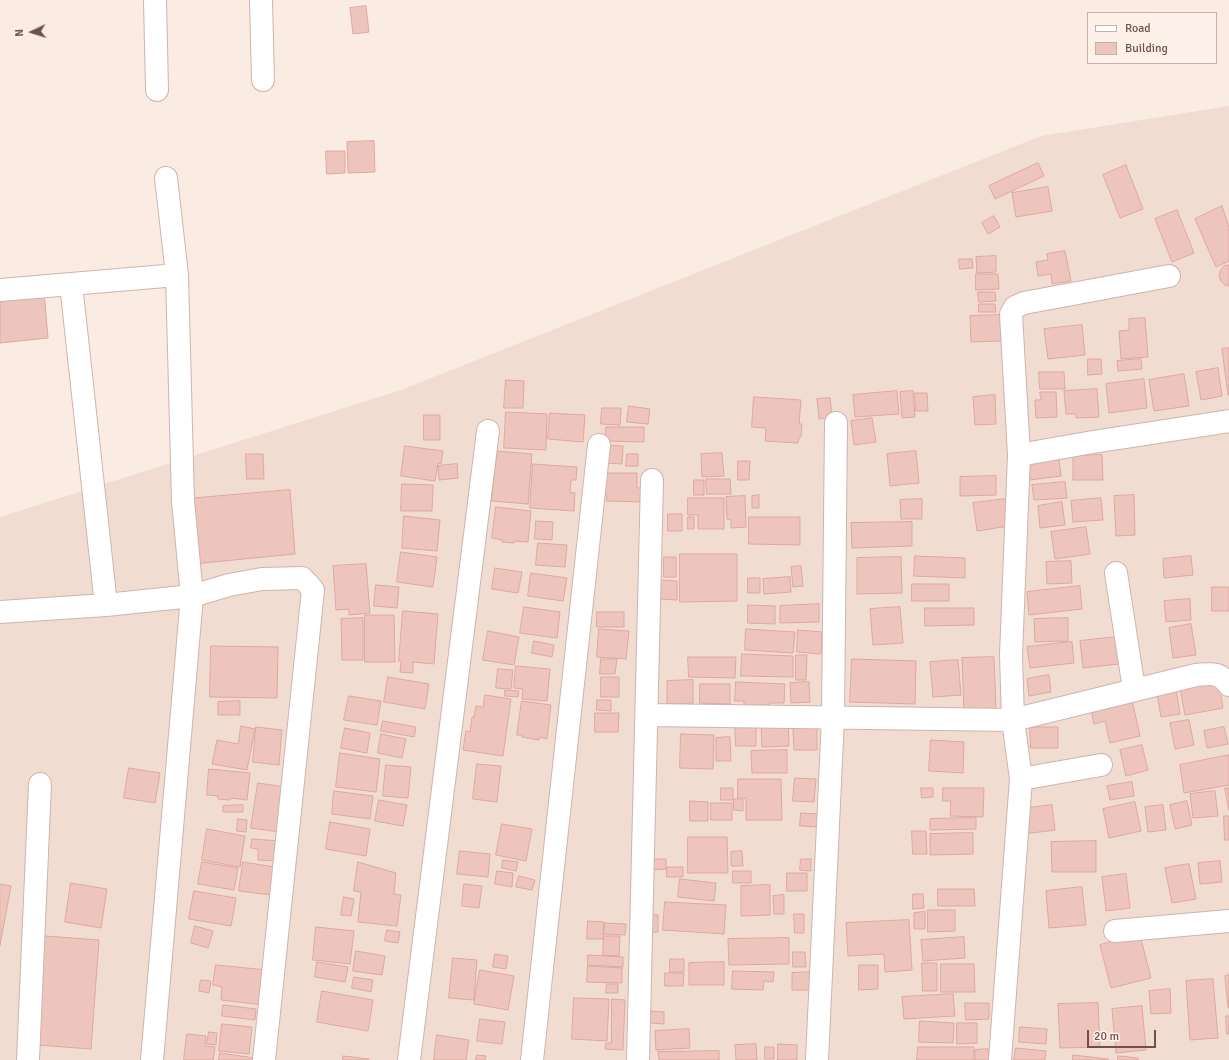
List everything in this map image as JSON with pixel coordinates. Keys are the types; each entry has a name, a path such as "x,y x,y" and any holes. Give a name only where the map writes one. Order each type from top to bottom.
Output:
{"street":[{"path":"155,0 157,90"},
{"path":"261,0 262,80"},
{"path":"152,1060 192,596 183,501 177,275 166,178"},
{"path":"0,290 177,275"},
{"path":"1000,1060 1021,779 1013,720 1011,655 1019,455 1012,314 1015,307 1024,303 1169,276"},
{"path":"71,284 106,605"},
{"path":"1019,455 1229,421"},
{"path":"817,1060 833,718 836,423"},
{"path":"409,1060 488,431"},
{"path":"532,1060 599,445"},
{"path":"638,1060 652,480"},
{"path":"1116,573 1134,689"},
{"path":"0,612 106,605 192,596 230,585 262,579 302,578 313,590 264,1060"},
{"path":"647,714 1013,720 1134,689 1196,675 1215,673 1224,677 1229,685"},
{"path":"1021,779 1101,765"},
{"path":"28,1060 40,784"},
{"path":"1115,931 1229,921"}],"shaded area":[{"path":"1229,106 1229,1060 0,1060 0,517 401,390 1041,136"}],"building":[{"path":"366,6 369,32 353,34 350,8"},
{"path":"374,141 375,172 348,173 347,142"},
{"path":"326,151 345,151 345,173 327,174"},
{"path":"1038,163 1044,176 995,199 989,186"},
{"path":"1126,165 1143,209 1120,218 1103,175"},
{"path":"1048,187 1052,211 1016,217 1012,193"},
{"path":"1222,206 1229,227 1229,261 1216,267 1195,219"},
{"path":"1177,210 1194,253 1172,262 1155,219"},
{"path":"994,216 1000,227 988,234 982,223"},
{"path":"1065,251 1071,281 1052,284 1051,274 1038,276 1036,262 1048,260 1047,254"},
{"path":"996,256 996,272 977,273 976,257"},
{"path":"959,259 972,259 973,268 960,269"},
{"path":"1229,265 1229,286 1225,285 1221,281 1219,276 1220,271 1224,266"},
{"path":"976,274 998,274 999,289 976,290"},
{"path":"44,291 48,338 0,343 0,295"},
{"path":"978,292 995,292 996,301 979,302"},
{"path":"979,304 995,304 996,312 979,312"},
{"path":"1000,315 1001,341 971,342 970,316"},
{"path":"1145,318 1148,357 1121,359 1119,331 1129,330 1129,319"},
{"path":"1082,325 1085,355 1048,359 1044,329"},
{"path":"1229,348 1229,395 1228,395 1222,349"},
{"path":"1088,359 1101,359 1102,374 1088,375"},
{"path":"1141,359 1142,369 1118,371 1117,361"},
{"path":"1218,368 1222,396 1201,400 1196,372"},
{"path":"1039,372 1064,372 1065,389 1040,389"},
{"path":"1184,374 1189,406 1154,411 1149,380"},
{"path":"1144,379 1147,408 1109,413 1106,384"},
{"path":"506,380 524,381 523,408 504,408"},
{"path":"1097,389 1099,417 1076,418 1076,414 1066,414 1064,391"},
{"path":"897,391 899,414 855,417 853,395"},
{"path":"913,391 915,417 902,418 900,392"},
{"path":"1040,392 1056,392 1057,417 1036,418 1035,400 1041,400"},
{"path":"915,393 927,393 928,411 916,411"},
{"path":"995,395 996,424 975,425 973,397"},
{"path":"754,397 801,400 799,424 802,424 801,437 799,437 798,443 765,441 766,428 752,427"},
{"path":"830,398 832,417 819,419 817,399"},
{"path":"629,406 650,409 648,424 627,422"},
{"path":"602,408 621,408 620,425 601,424"},
{"path":"506,412 547,414 546,450 504,448"},
{"path":"550,413 585,415 583,442 548,439"},
{"path":"424,415 440,415 440,440 424,440"},
{"path":"872,418 876,442 854,445 851,421"},
{"path":"606,427 644,427 644,442 606,441"},
{"path":"607,445 623,446 622,464 606,463"},
{"path":"405,446 443,451 441,464 438,463 435,481 401,476"},
{"path":"497,451 532,454 528,504 492,501"},
{"path":"916,451 919,483 890,486 887,454"},
{"path":"722,453 724,476 702,477 701,454"},
{"path":"246,454 263,454 264,479 247,479"},
{"path":"627,454 638,454 638,466 626,466"},
{"path":"1102,455 1103,480 1073,480 1073,456"},
{"path":"1059,459 1061,476 1030,480 1028,462"},
{"path":"738,461 750,461 749,480 738,480"},
{"path":"457,464 458,478 439,480 438,466"},
{"path":"533,464 577,467 576,480 571,480 570,492 575,493 574,511 530,508"},
{"path":"604,473 637,473 637,488 645,488 645,502 606,501 607,494 603,493"},
{"path":"996,476 996,495 960,496 960,477"},
{"path":"706,479 730,479 731,494 707,494"},
{"path":"694,480 704,480 704,495 694,495"},
{"path":"1065,482 1067,498 1034,500 1032,485"},
{"path":"402,484 433,485 432,511 401,511"},
{"path":"290,490 295,554 193,564 187,499"},
{"path":"759,495 759,508 752,508 752,496"},
{"path":"1134,495 1135,535 1116,536 1114,496"},
{"path":"745,496 746,527 731,528 731,520 727,519 726,497"},
{"path":"688,498 724,498 724,529 698,529 698,515 688,515"},
{"path":"1101,498 1103,520 1073,522 1071,501"},
{"path":"922,499 922,519 901,519 900,500"},
{"path":"1006,499 1009,526 977,531 973,503"},
{"path":"1062,502 1065,525 1040,528 1038,506"},
{"path":"496,507 531,511 528,542 502,542 502,540 492,538"},
{"path":"668,514 682,514 682,531 668,531"},
{"path":"404,516 440,520 437,551 402,548"},
{"path":"688,517 694,517 694,529 688,529"},
{"path":"749,517 800,517 800,545 749,544"},
{"path":"536,521 553,522 552,540 535,539"},
{"path":"912,522 912,546 852,548 851,523"},
{"path":"1086,527 1090,554 1055,559 1051,532"},
{"path":"538,543 567,545 565,567 536,565"},
{"path":"401,552 437,557 433,587 397,582"},
{"path":"680,554 737,554 737,601 680,602"},
{"path":"915,556 965,558 965,578 914,576"},
{"path":"1191,556 1193,575 1164,578 1163,559"},
{"path":"664,557 676,557 676,577 664,577"},
{"path":"901,557 902,593 857,594 857,558"},
{"path":"1071,561 1072,583 1047,584 1046,562"},
{"path":"366,564 370,613 349,615 349,609 336,610 333,566"},
{"path":"801,566 803,586 793,587 791,567"},
{"path":"495,568 522,572 518,593 492,589"},
{"path":"531,573 567,578 563,601 528,596"},
{"path":"790,577 791,592 764,594 763,579"},
{"path":"748,578 760,578 760,593 748,593"},
{"path":"659,580 677,581 677,600 659,599"},
{"path":"912,584 949,584 949,601 912,601"},
{"path":"376,585 399,587 397,608 374,606"},
{"path":"1080,586 1082,609 1029,615 1027,592"},
{"path":"1212,587 1229,587 1229,611 1212,611"},
{"path":"1190,599 1191,620 1166,622 1164,601"},
{"path":"819,604 819,622 780,623 780,606"},
{"path":"748,605 775,606 775,624 748,623"},
{"path":"524,607 560,612 557,638 520,633"},
{"path":"900,607 903,643 873,645 870,609"},
{"path":"925,608 974,608 974,625 925,626"},
{"path":"403,611 438,614 434,664 413,662 413,673 400,672 401,662 399,661"},
{"path":"597,612 624,612 624,627 597,627"},
{"path":"365,615 394,615 395,662 365,662"},
{"path":"363,618 363,660 342,660 341,619"},
{"path":"1068,618 1068,641 1035,642 1034,619"},
{"path":"1191,624 1196,655 1173,658 1169,628"},
{"path":"599,629 629,631 626,659 597,657"},
{"path":"746,629 795,632 793,653 745,650"},
{"path":"798,630 822,632 821,654 797,652"},
{"path":"488,631 519,637 514,665 483,660"},
{"path":"1116,637 1119,664 1083,668 1080,641"},
{"path":"534,641 554,645 552,657 532,653"},
{"path":"1072,642 1074,663 1030,668 1027,647"},
{"path":"211,646 278,647 277,698 210,697"},
{"path":"742,654 793,656 793,677 741,676"},
{"path":"796,655 807,655 806,680 796,680"},
{"path":"688,657 736,657 735,678 689,677"},
{"path":"994,657 996,710 964,711 962,658"},
{"path":"601,659 617,659 615,674 600,674"},
{"path":"852,659 916,661 915,704 850,702"},
{"path":"958,660 961,695 933,697 930,662"},
{"path":"516,666 550,669 547,701 522,699 523,689 514,688"},
{"path":"498,669 513,670 511,689 496,688"},
{"path":"1049,675 1051,692 1029,696 1027,679"},
{"path":"1218,676 1223,708 1185,715 1179,683"},
{"path":"388,677 429,684 425,709 384,702"},
{"path":"601,677 619,677 619,697 601,697"},
{"path":"693,680 693,703 667,704 667,681"},
{"path":"736,682 785,684 784,703 753,705 753,708 744,707 744,701 735,701"},
{"path":"809,682 810,702 791,703 790,683"},
{"path":"700,684 730,684 730,704 700,703"},
{"path":"1176,689 1180,714 1161,717 1157,693"},
{"path":"505,690 519,691 518,697 505,696"},
{"path":"485,695 511,699 503,756 463,750 466,731 470,732 472,717 474,717 476,706 483,707"},
{"path":"349,696 381,701 377,725 344,720"},
{"path":"597,700 611,700 611,711 597,710"},
{"path":"1132,700 1140,736 1110,743 1105,721 1094,724 1091,709"},
{"path":"240,701 240,715 218,715 218,702"},
{"path":"522,701 551,705 547,739 539,737 539,740 522,737 523,735 517,735"},
{"path":"595,713 619,713 618,732 595,732"},
{"path":"1189,720 1194,745 1175,749 1170,723"},
{"path":"383,721 416,727 414,737 381,731"},
{"path":"788,722 789,746 762,747 761,723"},
{"path":"735,724 756,724 756,746 736,746"},
{"path":"241,726 255,729 247,770 212,764 217,740 238,744"},
{"path":"256,727 282,730 279,765 253,762"},
{"path":"1030,727 1058,727 1058,748 1031,748"},
{"path":"1224,727 1228,744 1207,748 1204,731"},
{"path":"345,728 370,733 367,753 341,748"},
{"path":"817,728 817,750 794,750 793,729"},
{"path":"381,734 406,739 402,758 378,753"},
{"path":"681,734 714,735 713,769 680,768"},
{"path":"730,737 731,761 716,761 716,738"},
{"path":"931,740 964,742 963,773 929,771"},
{"path":"1142,745 1148,770 1126,776 1120,750"},
{"path":"787,750 787,773 752,773 751,751"},
{"path":"340,753 380,759 376,792 336,787"},
{"path":"1229,755 1229,785 1184,793 1180,765"},
{"path":"477,764 501,766 497,802 473,799"},
{"path":"386,765 411,767 408,798 383,796"},
{"path":"129,768 160,773 155,803 124,798"},
{"path":"209,769 250,773 247,800 231,798 230,800 218,799 218,796 207,795"},
{"path":"795,778 816,779 814,802 793,801"},
{"path":"738,779 781,779 782,820 746,820 746,798 738,798"},
{"path":"1132,782 1134,796 1110,800 1107,786"},
{"path":"258,783 285,787 279,832 251,828"},
{"path":"721,788 733,788 733,800 721,800"},
{"path":"921,788 933,788 933,797 922,798"},
{"path":"943,788 984,788 983,817 950,816 951,801 943,801"},
{"path":"1225,788 1229,788 1229,810"},
{"path":"334,791 373,796 370,819 332,814"},
{"path":"1215,791 1218,816 1193,818 1190,794"},
{"path":"734,799 743,799 743,811 734,810"},
{"path":"379,800 407,805 403,826 375,821"},
{"path":"690,801 708,802 708,821 690,821"},
{"path":"1187,801 1192,825 1175,829 1170,805"},
{"path":"1135,802 1141,831 1109,838 1103,809"},
{"path":"711,803 732,803 732,820 711,820"},
{"path":"243,805 243,812 223,812 223,806"},
{"path":"1052,805 1055,830 1024,834 1021,809"},
{"path":"1163,805 1166,830 1148,832 1145,807"},
{"path":"801,813 818,814 818,827 800,826"},
{"path":"1224,816 1229,816 1229,840 1225,840"},
{"path":"976,818 976,829 930,830 930,819"},
{"path":"238,819 247,820 246,832 237,831"},
{"path":"330,822 370,829 366,856 326,849"},
{"path":"502,824 532,829 526,861 496,855"},
{"path":"207,829 245,836 240,867 202,860"},
{"path":"912,831 926,831 927,854 913,854"},
{"path":"973,833 973,854 930,855 930,834"},
{"path":"688,837 727,837 728,873 688,873"},
{"path":"252,839 280,841 279,861 258,860 258,849 251,848"},
{"path":"1096,841 1096,872 1052,872 1051,842"},
{"path":"460,851 490,854 488,877 457,874"},
{"path":"742,851 743,866 731,866 731,852"},
{"path":"653,859 666,859 666,869 653,870"},
{"path":"801,859 811,859 811,871 800,870"},
{"path":"503,860 518,862 516,871 502,868"},
{"path":"1220,861 1222,882 1200,884 1198,863"},
{"path":"202,862 238,868 234,890 198,884"},
{"path":"243,862 275,867 271,895 239,891"},
{"path":"358,862 396,873 394,894 401,895 397,926 358,922 361,892 354,891"},
{"path":"1189,864 1196,899 1172,903 1165,868"},
{"path":"667,867 683,867 683,877 667,877"},
{"path":"497,871 513,873 512,887 495,884"},
{"path":"733,871 751,871 751,883 733,883"},
{"path":"787,873 807,873 807,891 787,891"},
{"path":"1126,874 1130,908 1106,911 1102,877"},
{"path":"519,876 535,880 532,890 516,887"},
{"path":"680,879 716,883 714,901 678,897"},
{"path":"71,883 107,889 101,928 65,922"},
{"path":"0,884 11,886 0,945"},
{"path":"464,884 482,886 479,908 462,906"},
{"path":"770,885 770,915 741,916 741,886"},
{"path":"1082,887 1086,925 1049,928 1046,891"},
{"path":"938,889 974,889 975,906 938,906"},
{"path":"194,891 236,898 231,926 189,919"},
{"path":"913,894 923,894 924,908 913,909"},
{"path":"784,895 784,914 774,914 773,896"},
{"path":"344,897 354,899 351,916 341,915"},
{"path":"665,902 726,905 724,934 663,930"},
{"path":"928,910 955,910 955,931 928,932"},
{"path":"925,912 925,929 914,929 914,913"},
{"path":"794,914 804,914 804,933 795,933"},
{"path":"647,915 658,915 658,932 647,932"},
{"path":"909,920 912,970 885,972 884,954 848,956 846,923"},
{"path":"588,921 604,922 603,939 587,939"},
{"path":"605,923 626,924 625,935 604,934"},
{"path":"195,926 213,931 208,948 191,943"},
{"path":"316,927 354,931 350,964 313,960"},
{"path":"387,930 400,932 398,943 385,941"},
{"path":"1140,935 1151,978 1111,988 1100,945"},
{"path":"45,936 99,940 91,1049 37,1045"},
{"path":"604,936 620,936 619,956 603,955"},
{"path":"964,937 965,958 923,961 921,940"},
{"path":"789,938 789,964 729,965 728,939"},
{"path":"356,951 385,956 382,975 353,971"},
{"path":"793,952 805,952 806,967 793,967"},
{"path":"495,954 508,956 506,969 493,967"},
{"path":"588,955 623,957 623,967 588,965"},
{"path":"453,958 477,960 474,1000 449,998"},
{"path":"670,959 684,959 684,972 670,972"},
{"path":"317,962 348,967 345,982 315,977"},
{"path":"724,962 724,985 689,985 689,963"},
{"path":"922,963 937,963 937,991 923,991"},
{"path":"941,964 974,964 975,992 941,992"},
{"path":"216,965 267,970 263,1005 221,1000 222,987 213,985"},
{"path":"859,965 878,965 878,989 859,990"},
{"path":"588,966 622,968 622,983 587,982"},
{"path":"480,970 514,976 508,1010 474,1004"},
{"path":"733,971 774,972 773,982 764,981 763,990 732,989"},
{"path":"811,972 811,990 792,990 792,973"},
{"path":"665,973 684,973 683,986 665,986"},
{"path":"1229,975 1229,1008 1228,1008 1225,976"},
{"path":"354,977 373,980 371,992 352,988"},
{"path":"1213,979 1218,1038 1190,1040 1186,981"},
{"path":"201,980 211,981 209,993 199,991"},
{"path":"607,984 618,984 618,993 606,993"},
{"path":"1170,989 1171,1013 1151,1014 1149,991"},
{"path":"322,991 373,1000 368,1031 317,1022"},
{"path":"953,994 955,1016 904,1019 902,997"},
{"path":"574,998 609,999 607,1041 572,1039"},
{"path":"612,999 625,1000 623,1050 605,1049 606,1043 611,1043"},
{"path":"965,1003 989,1003 989,1019 966,1020"},
{"path":"1098,1003 1100,1047 1060,1048 1058,1004"},
{"path":"223,1005 256,1009 255,1020 222,1016"},
{"path":"1142,1006 1146,1050 1116,1053 1112,1009"},
{"path":"651,1011 664,1012 664,1024 650,1023"},
{"path":"1226,1016 1229,1016 1229,1034 1227,1034"},
{"path":"480,1019 505,1022 502,1044 477,1041"},
{"path":"920,1021 954,1023 953,1043 919,1042"},
{"path":"957,1023 977,1023 977,1043 957,1044"},
{"path":"222,1024 252,1027 249,1054 219,1051"},
{"path":"1020,1027 1047,1029 1046,1044 1019,1042"},
{"path":"689,1029 690,1048 656,1050 655,1031"},
{"path":"209,1032 217,1033 216,1045 207,1044"},
{"path":"187,1034 206,1036 205,1046 215,1047 213,1060 184,1060"},
{"path":"437,1035 469,1040 466,1060 434,1060"},
{"path":"756,1044 757,1060 736,1060 735,1045"},
{"path":"778,1044 797,1045 797,1060 778,1060"},
{"path":"765,1047 774,1047 774,1059 765,1059"},
{"path":"918,1047 974,1047 974,1060 917,1060"},
{"path":"1016,1048 1046,1051 1045,1060 1014,1060"},
{"path":"988,1049 989,1060 975,1060 975,1050"},
{"path":"719,1051 719,1060 659,1060 658,1052"},
{"path":"220,1053 261,1059 261,1060 219,1060"},
{"path":"477,1055 486,1056 485,1060 476,1060"},
{"path":"1073,1055 1108,1059 1108,1060 1073,1060"},
{"path":"343,1056 369,1059 369,1060 343,1060"},
{"path":"1118,1056 1138,1058 1138,1060 1118,1060"}]}
